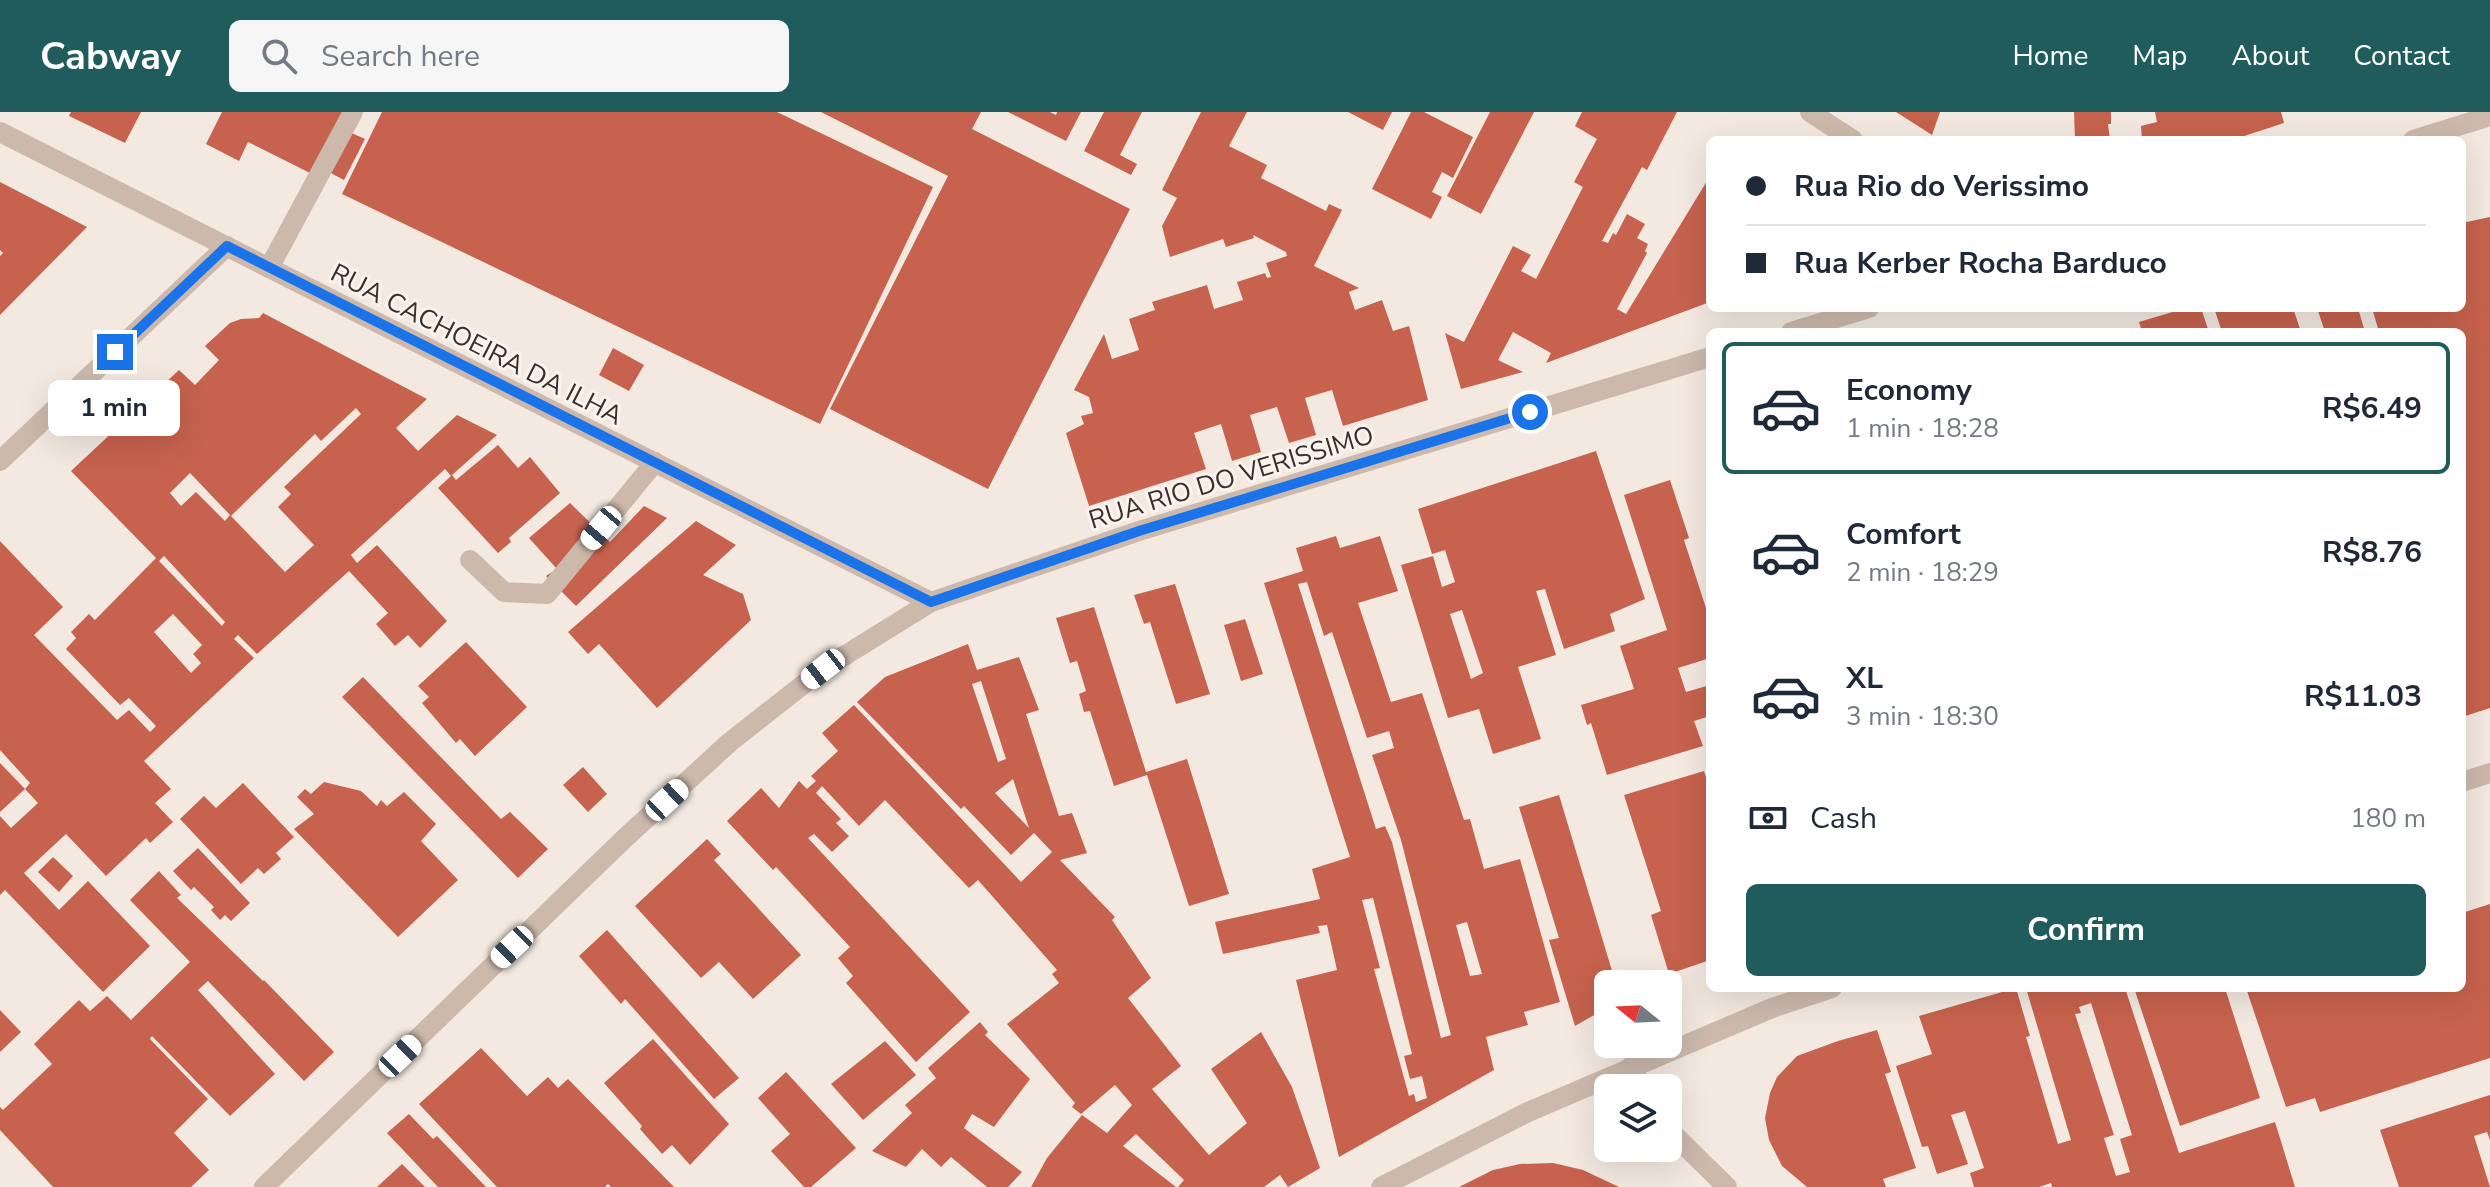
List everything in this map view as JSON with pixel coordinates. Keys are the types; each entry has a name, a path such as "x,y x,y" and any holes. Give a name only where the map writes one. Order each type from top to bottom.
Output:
{"street":[{"path":"269,268 353,112"},
{"path":"1810,112 1847,136"},
{"path":"2426,136 2490,116"},
{"name":"RUA CACHOEIRA DA ILHA","path":"0,132 931,602"},
{"path":"0,461 227,246"},
{"path":"1804,328 1856,312"},
{"name":"RUA RIO DO VERISSIMO","path":"264,1187 614,849 730,742 823,669 931,602 1139,531 1706,358"},
{"path":"470,560 504,592 547,594 655,462"},
{"path":"2466,781 2490,773"},
{"path":"1381,1187 1528,1112 1772,1008 1820,992"},
{"path":"1630,1067 1634,1074"},
{"path":"1682,1143 1727,1187"}],"building":[{"path":"71,112 141,112 125,143 69,116"},
{"path":"222,112 344,112 312,174 248,142 239,161 206,144"},
{"path":"382,112 777,112 933,187 820,424 342,194"},
{"path":"821,112 981,112 972,129 1130,209 988,489 830,409 948,176"},
{"path":"1008,112 1050,112 1056,115 1057,112 1081,112 1066,141"},
{"path":"1104,112 1142,112 1120,155 1137,164 1131,175 1084,151"},
{"path":"1201,112 1247,112 1229,146 1267,165 1261,178 1326,211 1329,204 1342,210 1314,266 1359,288 1349,292 1355,310 1382,300 1393,331 1409,326 1428,400 1343,426 1332,390 1305,398 1316,435 1289,443 1277,407 1250,415 1261,452 1232,461 1221,424 1194,433 1206,469 1089,506 1066,433 1084,424 1081,416 1093,413 1089,397 1074,390 1104,334 1112,359 1139,350 1129,319 1155,310 1152,302 1207,285 1214,309 1243,300 1237,282 1265,273 1267,278 1271,277 1266,263 1287,256 1286,252 1253,235 1254,238 1226,247 1223,239 1170,257 1162,226 1177,198 1162,190"},
{"path":"1348,112 1392,112 1383,130"},
{"path":"1411,112 1424,112 1473,137 1453,178 1442,172 1432,192 1442,197 1431,219 1372,189"},
{"path":"1490,112 1534,112 1481,214 1447,196"},
{"path":"1582,112 1677,112 1647,170 1642,167 1602,241 1608,243 1613,233 1616,235 1627,214 1645,224 1637,238 1648,244 1647,253 1617,309 1626,314 1706,183 1706,303 1546,363 1551,353 1513,332 1498,360 1523,372 1461,389 1445,333 1464,342 1513,246 1531,255 1521,271 1536,279 1583,187 1574,182 1597,139 1575,126"},
{"path":"1896,112 1940,112 1932,135"},
{"path":"2074,112 2111,112 2110,136 2075,136"},
{"path":"2155,112 2281,112 2284,123 2244,136 2142,136 2141,126 2157,122"},
{"path":"347,131 365,139 344,180 327,171"},
{"path":"0,182 87,227 0,315 0,256 3,253 0,250"},
{"path":"2490,217 2490,708 2466,716 2466,328 2378,328 2373,312 2466,312 2466,222"},
{"path":"2173,312 2202,312 2208,328 2141,328 2139,322"},
{"path":"2215,312 2294,312 2300,328 2221,328"},
{"path":"2318,312 2359,312 2364,328 2324,328"},
{"path":"263,313 427,399 396,428 418,451 457,415 497,435 452,475 456,480 498,445 518,468 530,457 560,493 509,538 511,542 498,553 438,488 451,476 445,469 351,555 357,563 377,545 447,621 420,648 408,635 395,646 376,624 388,613 349,571 257,654 238,635 234,639 254,658 144,761 171,789 155,803 173,822 150,843 146,838 106,876 66,834 24,873 59,910 88,881 150,946 103,992 5,890 0,895 0,816 11,828 38,803 25,789 30,783 0,750 0,541 63,607 34,635 117,720 129,710 150,732 156,726 129,698 120,705 66,649 76,638 71,632 89,614 95,620 156,558 71,471 179,370 195,385 219,360 205,346 230,323 259,318","holes":["356,408 361,414 284,487 291,494 278,507 314,545 285,572 231,516 315,434 321,441","190,473 230,515 225,521 196,492 181,506 170,493","164,556 225,622 222,626 159,561","173,614 202,645 193,654 201,663 191,673 154,632"]},
{"path":"613,348 644,365 629,391 599,375"},
{"path":"1596,451 1645,599 1610,614 1615,631 1564,649 1545,589 1536,591 1556,655 1518,667 1541,739 1493,754 1479,709 1448,718 1401,565 1433,556 1442,587 1455,582 1445,550 1432,554 1418,509","holes":["1462,610 1483,673 1471,679 1450,614"]},
{"path":"1670,480 1689,538 1684,540 1706,608 1706,659 1678,668 1686,692 1706,686 1706,717 1694,721 1703,746 1607,775 1591,723 1587,725 1581,705 1634,689 1620,646 1667,630 1624,495"},
{"path":"570,503 610,542 644,506 667,518 576,606 546,576 557,569 529,538"},
{"path":"696,521 736,545 703,575 743,594 751,620 657,708 599,644 588,654 568,632"},
{"path":"1336,536 1340,548 1380,536 1398,591 1358,603 1391,702 1422,693 1464,820 1470,819 1484,869 1520,859 1560,1002 1524,1012 1528,1025 1486,1037 1494,1070 1339,1157 1296,980 1337,970 1327,925 1318,926 1320,933 1223,954 1215,922 1320,899 1312,869 1350,857 1264,583 1303,571 1296,548","holes":["1307,582 1324,636 1332,632 1367,738 1389,731 1394,748 1372,755 1401,840 1451,1035 1441,1038 1392,842 1385,826 1376,829 1298,584","1373,898 1412,1054 1404,1056 1410,1079 1422,1076 1427,1098 1416,1102 1414,1094 1409,1096 1374,969 1380,968 1362,900","1467,922 1482,974 1470,976 1456,925"]},
{"path":"1175,584 1210,694 1176,704 1150,622 1144,624 1134,595"},
{"path":"1094,607 1146,772 1187,759 1229,894 1189,906 1147,775 1114,786 1090,711 1084,712 1079,694 1086,691 1077,661 1070,663 1056,618"},
{"path":"1245,619 1263,674 1241,681 1224,625"},
{"path":"466,642 527,707 475,756 460,739 456,743 422,703 429,697 418,686"},
{"path":"968,644 977,670 1019,657 1039,710 1026,714 1059,816 1072,813 1087,853 1060,860 1115,917 1112,920 1151,978 1128,998 1181,1066 1152,1089 1209,1155 1247,1123 1211,1069 1261,1032 1292,1087 1320,1168 1288,1187 1280,1175 1264,1187 1178,1187 1184,1180 1136,1134 1123,1146 1176,1187 1031,1187 1047,1158 1082,1115 1107,1133 1132,1105 1115,1085 1081,1114 1072,1107 1075,1103 1007,1024 1059,983 1052,974 1057,970 978,880 969,888 885,800 859,826 822,786 816,793 841,819 836,823 849,836 832,852 814,834 808,838 970,1012 916,1062 846,983 853,976 838,958 850,947 776,867 773,870 727,821 761,788 779,808 799,781 807,789 816,781 811,776 838,751 822,733 854,705 1021,882 1052,852 1034,833 1011,855 964,806 961,809 857,702 885,677","holes":["981,681 1006,759 998,762 972,684","1013,779 1029,828 995,793"]},
{"path":"363,677 501,819 510,812 548,849 518,878 342,697"},
{"path":"0,763 25,789 0,812"},
{"path":"583,767 607,794 588,812 563,785"},
{"path":"1704,771 1706,961 1681,970 1668,970 1651,915 1661,911 1624,795"},
{"path":"324,782 361,791 377,806 381,800 387,806 404,792 436,824 421,841 458,880 398,937 294,829 314,814 297,797 305,789 311,794"},
{"path":"243,783 294,837 276,853 281,859 264,874 258,868 241,884 180,819 204,796 216,808"},
{"path":"1559,795 1612,970 1594,970 1594,1015 1575,1026 1549,940 1559,938 1519,807"},
{"path":"707,839 721,854 714,860 801,955 753,999 719,962 701,978 635,906"},
{"path":"198,848 250,903 231,921 225,915 220,920 211,910 214,907 194,887 191,890 173,871"},
{"path":"53,857 73,876 59,892 38,872"},
{"path":"159,871 181,895 177,898 334,1052 304,1081 208,981 198,990 275,1074 230,1116 152,1036 150,1039 208,1099 174,1133 209,1170 191,1187 53,1187 0,1130 0,1107 3,1110 52,1064 34,1044 79,1000 90,1011 107,996 131,1020 190,962 130,900"},
{"path":"2490,904 2490,1058 2320,1112 2315,1098 2286,1107 2247,992 2466,992 2466,912"},
{"path":"607,930 739,1078 714,1099 625,999 621,1004 579,956"},
{"path":"2002,992 2017,992 2030,1036 2026,1037 2058,1144 2071,1140 2027,992 2126,992 2179,1153 2275,1122 2295,1187 2052,1187 2051,1183 2039,1187 1974,1187 1970,1173 1984,1168 1965,1111 1951,1115 1968,1164 1937,1174 1928,1146 1922,1147 1896,1066 1932,1054 1919,1016","holes":["2091,1003 2132,1135 2120,1139 2130,1172 2116,1176 2104,1138 2114,1135 2075,1014 2081,1013 2079,1007"]},
{"path":"2135,992 2226,992 2260,1098 2180,1126"},
{"path":"0,1010 21,1032 0,1052"},
{"path":"980,1022 988,1032 985,1035 1030,1079 994,1127 972,1114 964,1128 1022,1172 1008,1187 987,1187 951,1157 941,1167 922,1149 906,1167 872,1151 912,1113 905,1105 936,1078 928,1068"},
{"path":"1877,1030 1891,1072 1885,1074 1916,1168 1883,1179 1886,1187 1807,1187 1782,1166 1769,1140 1765,1118 1777,1077 1797,1056"},
{"path":"653,1039 729,1124 690,1165 672,1145 662,1154 604,1083"},
{"path":"885,1041 916,1075 863,1120 831,1084"},
{"path":"481,1048 527,1096 548,1077 558,1088 568,1079 674,1187 611,1187 608,1184 605,1187 497,1187 419,1104"},
{"path":"786,1072 856,1148 811,1187 804,1187 771,1151 790,1134 758,1098"},
{"path":"2490,1095 2490,1140 2487,1132 2474,1136 2490,1187 2399,1187 2380,1130"},
{"path":"409,1114 433,1139 437,1136 486,1187 438,1187 387,1133"},
{"path":"1553,1163 1583,1170 1619,1187 1459,1187 1493,1170 1520,1164"},
{"path":"402,1164 425,1187 377,1187"}],"route":[{"path":"115,352 227,246 931,602 1139,531 1530,412"}]}
